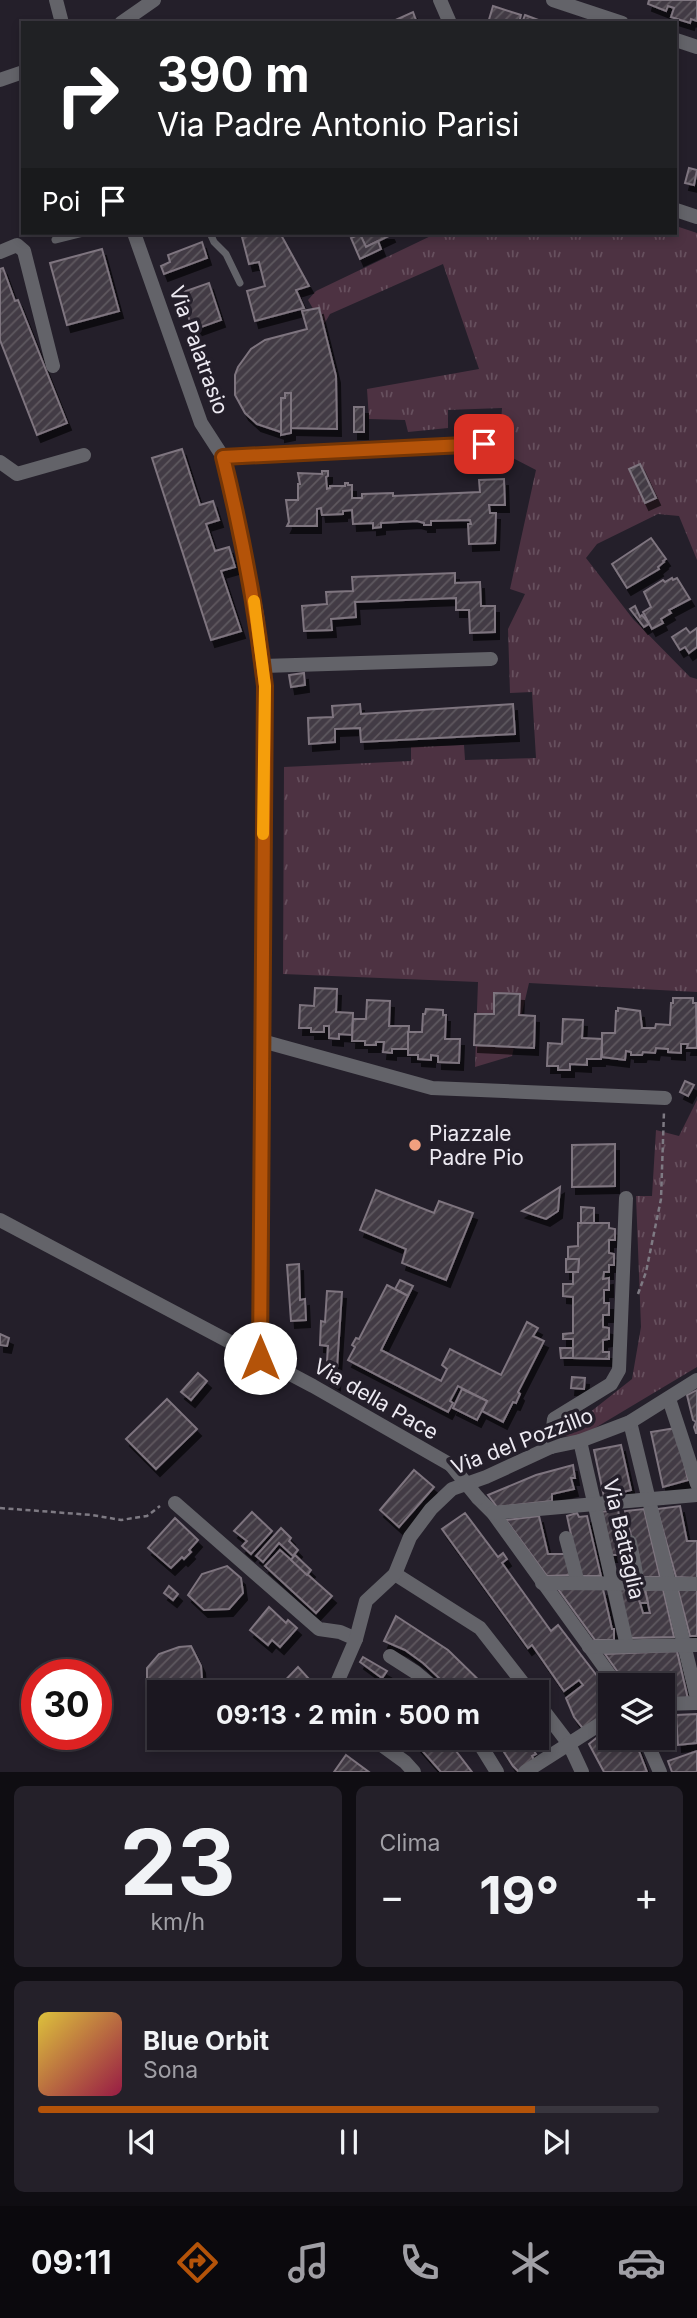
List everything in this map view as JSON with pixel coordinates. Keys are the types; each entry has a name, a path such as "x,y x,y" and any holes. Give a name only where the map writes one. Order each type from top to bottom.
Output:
{"street":[{"path":"56,0 61,21"},
{"path":"124,21 154,0"},
{"path":"440,0 449,21"},
{"path":"553,0 616,21"},
{"path":"677,40 697,47"},
{"path":"0,80 21,73"},
{"path":"677,211 697,217"},
{"name":"Via Palatrasio","path":"135,235 201,423 223,457 257,615 265,686 260,1358"},
{"path":"0,252 17,245 24,251 54,366"},
{"path":"223,457 484,444"},
{"path":"0,462 17,474 84,455"},
{"path":"262,666 491,659"},
{"path":"262,1041 432,1088 665,1098"},
{"path":"551,1447 554,1419 611,1384 619,1370 626,1198"},
{"name":"Via della Pace","path":"0,1220 313,1386 451,1465 493,1513 608,1673"},
{"name":"Via del Pozzillo","path":"395,1574 410,1537 431,1509 452,1489 486,1477 551,1447 580,1441 630,1422 697,1380"},
{"path":"669,1399 697,1485"},
{"path":"630,1422 669,1584 690,1645 697,1701 675,1703"},
{"name":"Via Battaglia","path":"580,1441 627,1646"},
{"path":"493,1513 697,1495"},
{"path":"175,1503 319,1629 340,1632 356,1639"},
{"path":"566,1538 578,1583"},
{"path":"630,1542 638,1584"},
{"path":"338,1680 356,1639 366,1601 395,1574 480,1628 521,1680"},
{"path":"542,1583 697,1584"},
{"path":"589,1647 690,1645"},
{"path":"390,1656 425,1680"},
{"path":"549,1718 569,1744 582,1772"},
{"path":"525,1772 598,1725"},
{"path":"388,1750 414,1772"},
{"path":"483,1750 497,1772"},
{"path":"650,1750 660,1772"}],"lane":[{"path":"55,240 75,235"},
{"path":"211,235 226,254 240,283"}],"path":[{"path":"637,1295 646,1272 661,1199 665,1098"},
{"path":"0,1508 92,1515 121,1520 147,1516 164,1502 175,1503"}],"green space":[{"path":"677,226 697,233 697,560 679,516 658,514 597,544 586,558 633,619 690,677 697,679 697,992 529,983 512,1056 475,1067 478,982 283,974 284,767 411,761 411,747 464,745 465,760 536,758 532,692 510,693 508,629 525,594 510,589 536,470 499,451 502,408 448,410 448,428 408,432 405,420 369,419 367,389 479,369 443,264 330,314 323,326 308,300 316,291 433,235 677,235"},
{"path":"697,1100 697,1367 580,1437 560,1436 632,1379 641,1327 636,1196 652,1196 656,1130 679,1136"}],"building":[{"path":"649,0 697,0 697,21 691,19 690,23 671,17 674,8 668,6 666,11 648,4"},
{"path":"493,6 521,15 520,21 489,21"},
{"path":"413,12 416,21 393,21"},
{"path":"525,15 541,21 523,21"},
{"path":"689,168 697,170 694,185 685,183"},
{"path":"281,235 309,286 296,290 304,308 255,321 247,291 265,286 259,262 249,264 242,237"},
{"path":"360,235 391,235 366,247"},
{"path":"360,235 366,247 378,241 381,249 360,259 351,238"},
{"path":"202,242 207,258 164,274 161,266 170,262 168,255"},
{"path":"102,249 119,311 67,325 50,263"},
{"path":"3,268 67,423 37,435 0,340 0,269"},
{"path":"209,283 221,320 193,330 180,293"},
{"path":"319,308 336,376 337,429 291,428 291,393 285,393 285,398 281,398 281,432 257,424 245,413 235,395 235,375 238,367 251,349 265,340 307,329 302,311"},
{"path":"285,393 291,393 291,433 281,435 281,398 285,398"},
{"path":"354,407 364,407 364,432 354,432"},
{"path":"182,449 200,505 213,501 219,520 206,524 215,551 229,547 235,567 221,571 241,631 211,640 152,458"},
{"path":"640,464 656,498 645,503 629,469"},
{"path":"322,471 328,471 327,489 348,483 352,485 352,498 362,498 362,494 393,493 393,496 480,492 479,480 504,479 505,505 489,505 490,513 496,513 495,543 469,544 470,520 431,521 431,525 417,521 381,523 381,527 373,528 373,523 353,524 352,510 343,511 343,514 322,515 321,508 317,509 317,526 287,526 289,522 286,500 298,500 298,473 322,474"},
{"path":"651,538 666,559 659,569 627,588 612,564"},
{"path":"455,573 455,583 480,582 481,606 495,606 495,632 470,633 469,610 456,610 456,598 355,602 356,617 331,619 332,630 304,631 302,606 327,604 326,592 353,591 352,577"},
{"path":"677,578 690,599 669,610 671,613 661,619 663,623 652,629 643,612 651,607 644,592 663,580 665,582"},
{"path":"635,606 640,617 642,615 649,624 644,627 630,609"},
{"path":"686,628 690,633 697,628 697,647 689,653 685,647 680,650 672,637"},
{"path":"304,673 305,685 291,687 289,675"},
{"path":"360,704 361,714 513,704 515,734 361,742 360,728 335,729 335,742 309,744 308,718 333,717 332,706"},
{"path":"315,988 337,989 336,1012 353,1013 352,1035 339,1034 339,1039 329,1038 329,1026 324,1026 324,1032 299,1028 300,1005 314,1006"},
{"path":"494,993 520,994 519,1015 535,1016 534,1048 474,1045 475,1014 494,1014"},
{"path":"673,998 693,998 693,1003 696,1003 697,1048 687,1048 688,1044 681,1044 681,1053 656,1048 655,1053 643,1052 642,1055 631,1055 631,1052 626,1051 625,1060 602,1057 602,1033 615,1033 618,1008 640,1011 642,1028 655,1028 656,1024 670,1025"},
{"path":"367,1000 390,1001 389,1026 409,1026 408,1049 383,1052 384,1042 365,1045 365,1041 352,1041 353,1019 366,1019"},
{"path":"426,1009 443,1010 443,1015 446,1015 445,1039 460,1039 459,1063 438,1062 438,1056 431,1055 431,1060 418,1059 418,1055 408,1055 408,1032 422,1032"},
{"path":"563,1019 583,1020 582,1038 602,1039 601,1059 587,1059 587,1065 570,1064 570,1070 547,1066 548,1043 562,1044"},
{"path":"685,1081 694,1085 688,1096 680,1092"},
{"path":"615,1144 615,1186 572,1187 572,1145"},
{"path":"560,1187 558,1211 546,1219 522,1211"},
{"path":"376,1190 434,1213 439,1201 473,1213 446,1280 402,1263 406,1249 360,1230"},
{"path":"581,1207 594,1208 594,1223 581,1223"},
{"path":"578,1223 609,1223 609,1228 615,1229 615,1240 609,1240 609,1253 614,1254 614,1265 609,1265 609,1272 604,1272 603,1279 609,1278 609,1290 604,1290 604,1303 609,1303 609,1315 603,1315 603,1327 609,1328 609,1339 603,1340 603,1352 609,1352 609,1359 573,1358 573,1339 563,1339 563,1334 573,1333 573,1297 563,1296 563,1284 573,1284 573,1272 578,1272 579,1259 568,1259 568,1247 578,1246"},
{"path":"566,1259 579,1259 578,1272 566,1272"},
{"path":"299,1264 300,1300 305,1299 306,1320 291,1321 287,1265"},
{"path":"400,1280 413,1286 408,1296 395,1289"},
{"path":"387,1285 408,1296 381,1350 441,1381 447,1369 442,1365 450,1349 501,1375 527,1322 538,1328 533,1336 544,1341 518,1392 520,1394 516,1403 513,1402 503,1422 482,1411 487,1401 458,1386 448,1412 348,1360 355,1347 352,1345 356,1338 359,1339"},
{"path":"327,1291 342,1292 336,1383 326,1377 328,1346 320,1345"},
{"path":"0,1334 9,1338 7,1346 0,1345"},
{"path":"560,1348 573,1348 573,1358 561,1358"},
{"path":"198,1373 207,1381 191,1400 181,1392"},
{"path":"572,1377 585,1378 584,1389 571,1388"},
{"path":"462,1389 487,1401 477,1420 453,1408"},
{"path":"697,1390 696,1433 696,1422 693,1420 687,1395"},
{"path":"167,1399 197,1429 156,1469 126,1439"},
{"path":"676,1428 688,1480 663,1487 651,1432"},
{"path":"621,1445 631,1490 604,1497 594,1450"},
{"path":"573,1465 575,1478 571,1478 574,1489 552,1494 552,1501 497,1507 488,1495 536,1475"},
{"path":"414,1470 434,1487 399,1527 380,1510"},
{"path":"680,1506 687,1541 697,1541 697,1578 676,1577 657,1509"},
{"path":"644,1509 660,1577 641,1577 625,1511"},
{"path":"618,1510 628,1555 608,1555 599,1512"},
{"path":"252,1512 272,1531 251,1554 242,1546 247,1541 234,1531"},
{"path":"465,1513 498,1557 503,1553 507,1559 502,1563 551,1631 558,1625 598,1677 598,1722 585,1731 574,1717 566,1698 583,1685 579,1680 564,1691 532,1645 528,1648 442,1529"},
{"path":"577,1513 579,1517 587,1516 601,1576 580,1576 567,1516"},
{"path":"539,1516 548,1554 568,1554 573,1575 547,1576 506,1520"},
{"path":"175,1518 198,1540 189,1550 191,1552 171,1568 148,1548"},
{"path":"281,1528 298,1550 293,1556 279,1543 263,1562 256,1556"},
{"path":"280,1550 332,1596 316,1613 265,1566"},
{"path":"295,1555 311,1570 307,1575 291,1560"},
{"path":"227,1566 241,1578 243,1593 229,1609 204,1610 188,1595 202,1574"},
{"path":"169,1586 178,1594 173,1600 164,1593"},
{"path":"558,1589 603,1589 614,1629 614,1640 595,1640"},
{"path":"618,1589 636,1589 643,1613 650,1613 645,1590 663,1589 674,1637 629,1638"},
{"path":"636,1589 645,1590 648,1603 640,1603"},
{"path":"678,1590 697,1590 697,1636 690,1636"},
{"path":"269,1607 286,1623 288,1620 297,1628 280,1647 272,1640 268,1645 250,1630"},
{"path":"396,1616 448,1650 479,1680 441,1680 405,1650 384,1641"},
{"path":"191,1646 201,1666 202,1680 147,1680 147,1668 159,1654"},
{"path":"677,1651 688,1699 675,1700 675,1673 618,1673 605,1654"},
{"path":"363,1657 387,1671 382,1678 360,1662"},
{"path":"298,1667 310,1680 286,1680"},
{"path":"697,1714 697,1743 678,1745 676,1715"},
{"path":"598,1737 598,1750 639,1750 647,1772 604,1772 589,1744"},
{"path":"422,1750 455,1750 472,1772 441,1772"},
{"path":"503,1750 534,1750 536,1754 532,1756 535,1762 519,1772"},
{"path":"697,1751 697,1772 672,1772 668,1761"},
{"path":"346,1755 369,1772 334,1772"}],"slow traffic":[{"path":"254,601 265,686 263,834"}],"place":[{"name":"Piazzale Padre Pio","path":"415,1145"}],"route":[{"path":"260,1358 265,686 257,615 223,457 484,444"}]}
